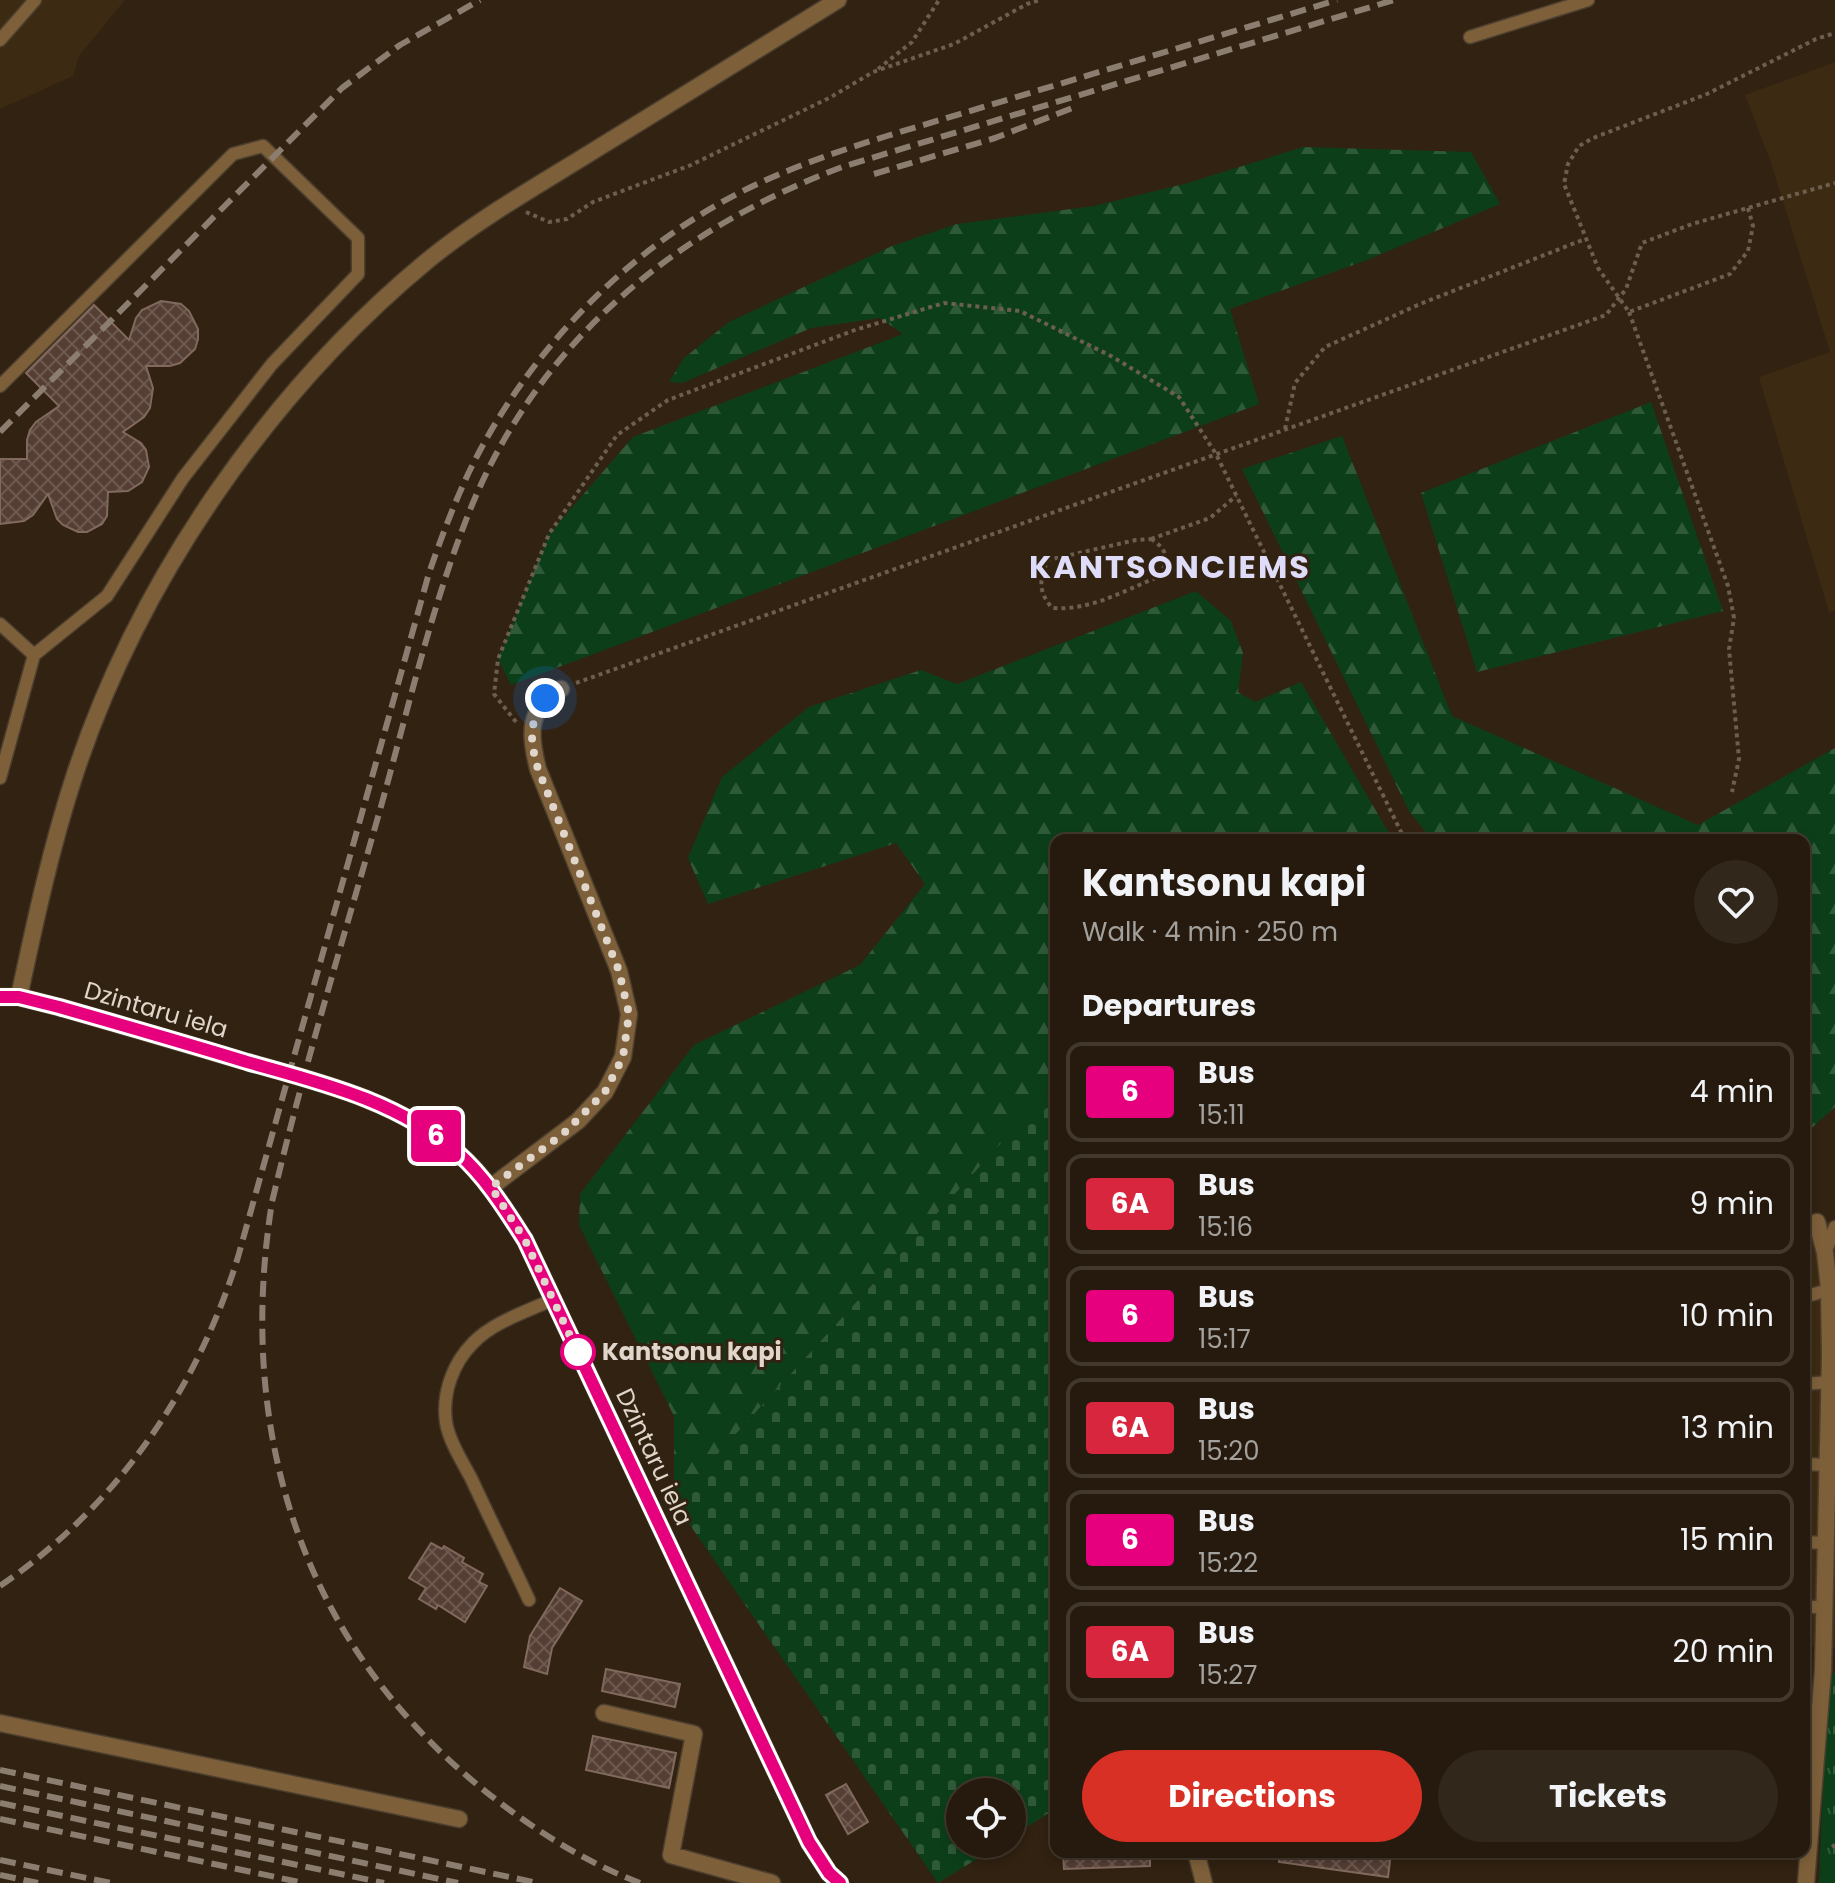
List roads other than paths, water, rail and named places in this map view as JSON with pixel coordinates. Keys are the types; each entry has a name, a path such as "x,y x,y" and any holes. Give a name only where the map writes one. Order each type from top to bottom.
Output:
{"street":[{"path":"19,997 44,885 75,773 133,633 176,557 237,465 301,384 363,317 429,259 511,202 838,0"},
{"path":"491,1187 568,1130 605,1092 623,1057 629,1014 619,971 538,769 530,739 537,711 545,698 561,689"},
{"name":"Dzintaru iela","path":"0,997 19,997 339,1088 390,1108 460,1154 491,1187 525,1240 809,1842 834,1878"},
{"path":"1810,1798 1823,1670 1826,1465 1831,1427 1833,1358 1832,1288 1817,1222"},
{"path":"604,1713 694,1734 671,1855 772,1883"},
{"path":"0,1723 459,1819"},
{"path":"1198,1858 1204,1883"},
{"path":"1806,1883 1807,1858"}],"lane":[{"path":"0,40 35,0"},
{"path":"1470,37 1588,0"},
{"path":"0,386 233,154 263,146 358,238 358,274 272,364 183,478 107,596 34,655 0,778"},
{"path":"0,624 34,655"},
{"path":"1825,1253 1835,1227"},
{"path":"1810,1295 1832,1288"},
{"path":"529,1600 446,1424 446,1400 460,1358 475,1340 499,1324 554,1299"},
{"path":"1810,1384 1830,1382"},
{"path":"1810,1464 1826,1465"},
{"path":"1810,1542 1825,1543"},
{"path":"1810,1607 1825,1607"}],"railway":[{"path":"0,432 342,88 400,45 480,0"},
{"path":"0,1586 42,1555 80,1520 147,1442 175,1399 221,1306 238,1257 429,573 469,472 523,381 556,339 592,300 674,232 766,180 877,139 1337,0"},
{"path":"640,1883 556,1841 480,1787 418,1729 366,1665 325,1596 295,1524 274,1447 264,1368 263,1286 272,1202 310,1054 421,659 443,584 470,510 499,449 534,394 574,343 620,298 670,258 725,222 783,192 845,166 1394,0"},
{"path":"874,174 995,138 1075,107"},
{"path":"0,1770 538,1883"},
{"path":"0,1786 458,1883"},
{"path":"0,1803 384,1883"},
{"path":"0,1819 304,1883"},
{"path":"0,1860 111,1883"},
{"path":"0,1875 38,1883"}],"place":[{"name":"Kantsonu kapi","path":"578,1352"}],"district":[{"name":"KANTSONCIEMS","path":"1170,567"}]}
